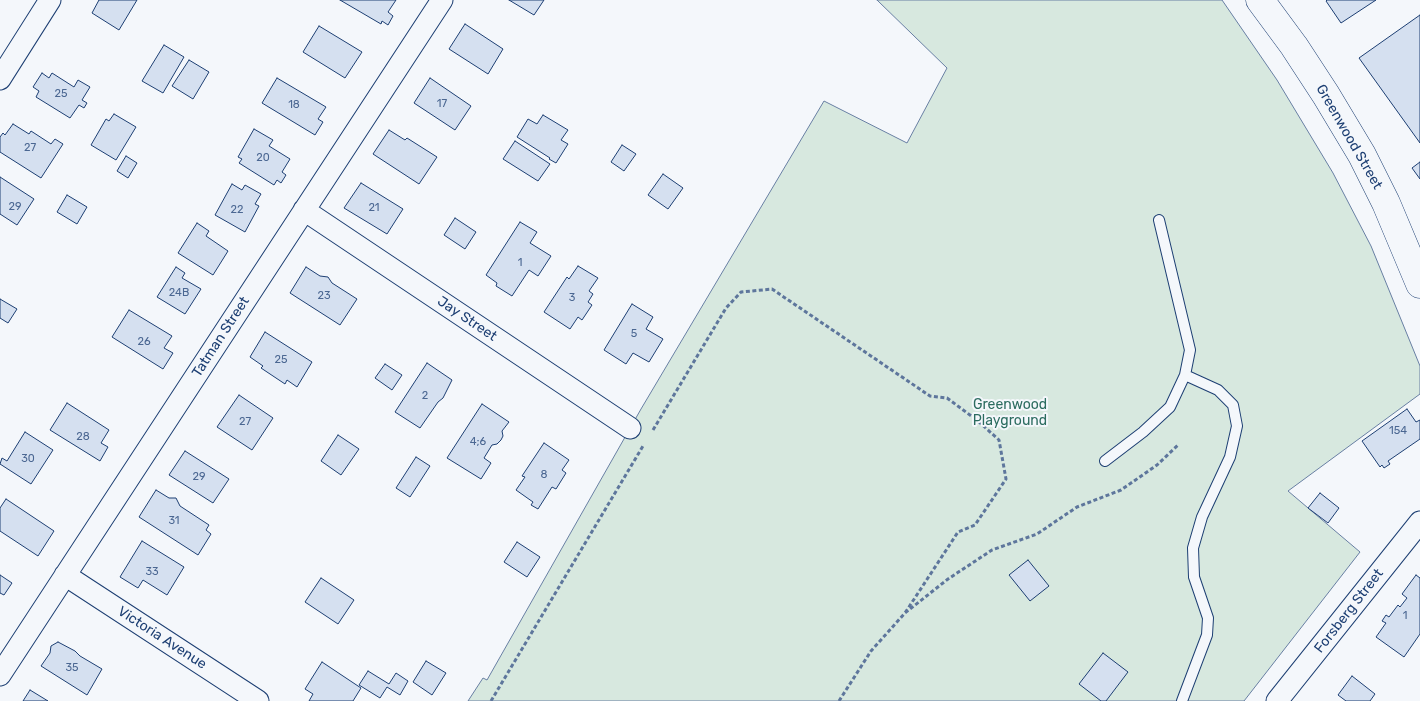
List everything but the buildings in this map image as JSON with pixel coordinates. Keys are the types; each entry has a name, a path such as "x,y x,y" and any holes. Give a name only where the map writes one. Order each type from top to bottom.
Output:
{"main road":[{"name":"Greenwood Street","path":"1260,0 1310,70 1362,155 1418,271"}],"street":[{"path":"0,79 50,0"},
{"name":"Tatman Street","path":"0,674 442,0"},
{"name":"Jay Street","path":"304,210 642,435"},
{"name":"Forsberg Street","path":"1277,701 1420,522"},
{"name":"Victoria Avenue","path":"65,575 258,701"}],"lane":[{"path":"1105,461 1143,432 1170,407 1185,375 1190,350 1159,220"},
{"path":"1182,701 1207,635 1208,618 1194,576 1193,548 1202,517 1230,457 1237,426 1233,405 1218,390 1185,375"}],"path":[{"path":"491,701 642,435 726,308 741,292 772,289 930,396 947,398 978,420 999,440 1006,479 975,525 958,532 905,612 871,651 839,701"},
{"path":"905,612 948,579 992,550 1037,534 1077,507 1121,490 1157,465 1180,444"}],"green space":[{"name":"Greenwood Playground","path":"877,0 1222,0 1277,80 1333,173 1371,246 1420,366 1420,394 1288,491 1360,552 1244,701 468,701 483,678 487,680 641,409 824,101 907,143 947,68"}]}
